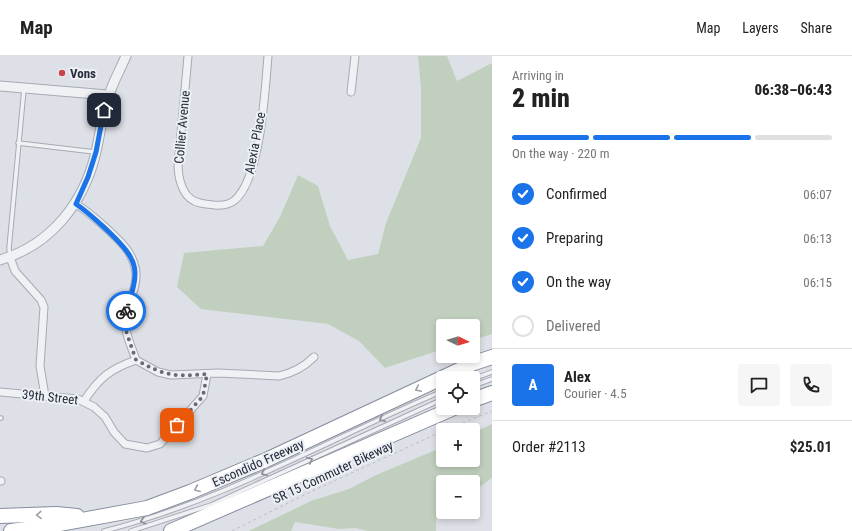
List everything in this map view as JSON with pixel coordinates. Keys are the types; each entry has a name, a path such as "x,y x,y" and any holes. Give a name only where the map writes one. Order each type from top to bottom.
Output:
{"highway":[{"name":"Escondido Freeway","path":"11,531 49,526 147,508 190,492 266,460 474,363 492,357"},
{"path":"480,397 492,393"},
{"path":"171,531 187,527 438,415"},
{"path":"0,516 56,514 91,518"}],"street":[{"path":"0,260 10,257 40,242 57,227 76,204 88,177 96,152 100,124 108,95 126,56"},
{"name":"Collier Avenue","path":"188,56 178,167 179,179 186,195 197,202 210,205"},
{"name":"Alexia Place","path":"210,205 218,206 235,200 244,189 251,172 262,117 268,56"},
{"path":"351,92 355,56"},
{"path":"0,86 108,95"},
{"path":"76,204 86,210 128,251 133,261 136,274 134,287 125,314 125,328 136,360 158,372 171,375 218,373 279,376 306,366 314,356"},
{"path":"10,257 15,270 41,300 44,308 40,366 45,396"},
{"name":"39th Street","path":"0,392 78,399 84,401 94,386 108,372 117,366 136,360"},
{"path":"84,401 105,418 114,432 125,444 147,448 160,444 203,396 207,374"}],"lane":[{"path":"10,257 9,248 24,88"},
{"path":"18,143 96,152"},
{"path":"480,376 492,372"},
{"path":"480,383 492,379"},
{"path":"104,531 170,512 235,487 436,394"},
{"path":"131,531 211,505 436,401"}],"path":[{"path":"463,423 492,411"},
{"name":"SR 15 Commuter Bikeway","path":"232,531 310,492 436,434"}],"green space":[{"path":"418,56 447,56 457,81 492,63 492,334 480,338 480,319 436,319 436,351 385,368 359,341 328,324 201,309 177,287 184,253 263,246 280,217 298,175 318,186 330,226 348,260 378,254 386,223 421,138 421,89"},
{"path":"492,424 492,478 480,487 480,475 436,475 436,531 368,531 355,528 339,529 295,522 291,531 249,531 311,501 349,489 376,475 436,450 436,467 480,467 480,430"}],"way so far":[{"path":"126,311 125,328 136,360 158,372 171,375 182,376 207,374 203,396 177,425"}],"place":[{"name":"Vons","path":"62,73"}],"route":[{"path":"104,110 100,124 96,152 88,177 76,204 86,210 128,251 133,261 136,274 134,287 126,311"}]}
